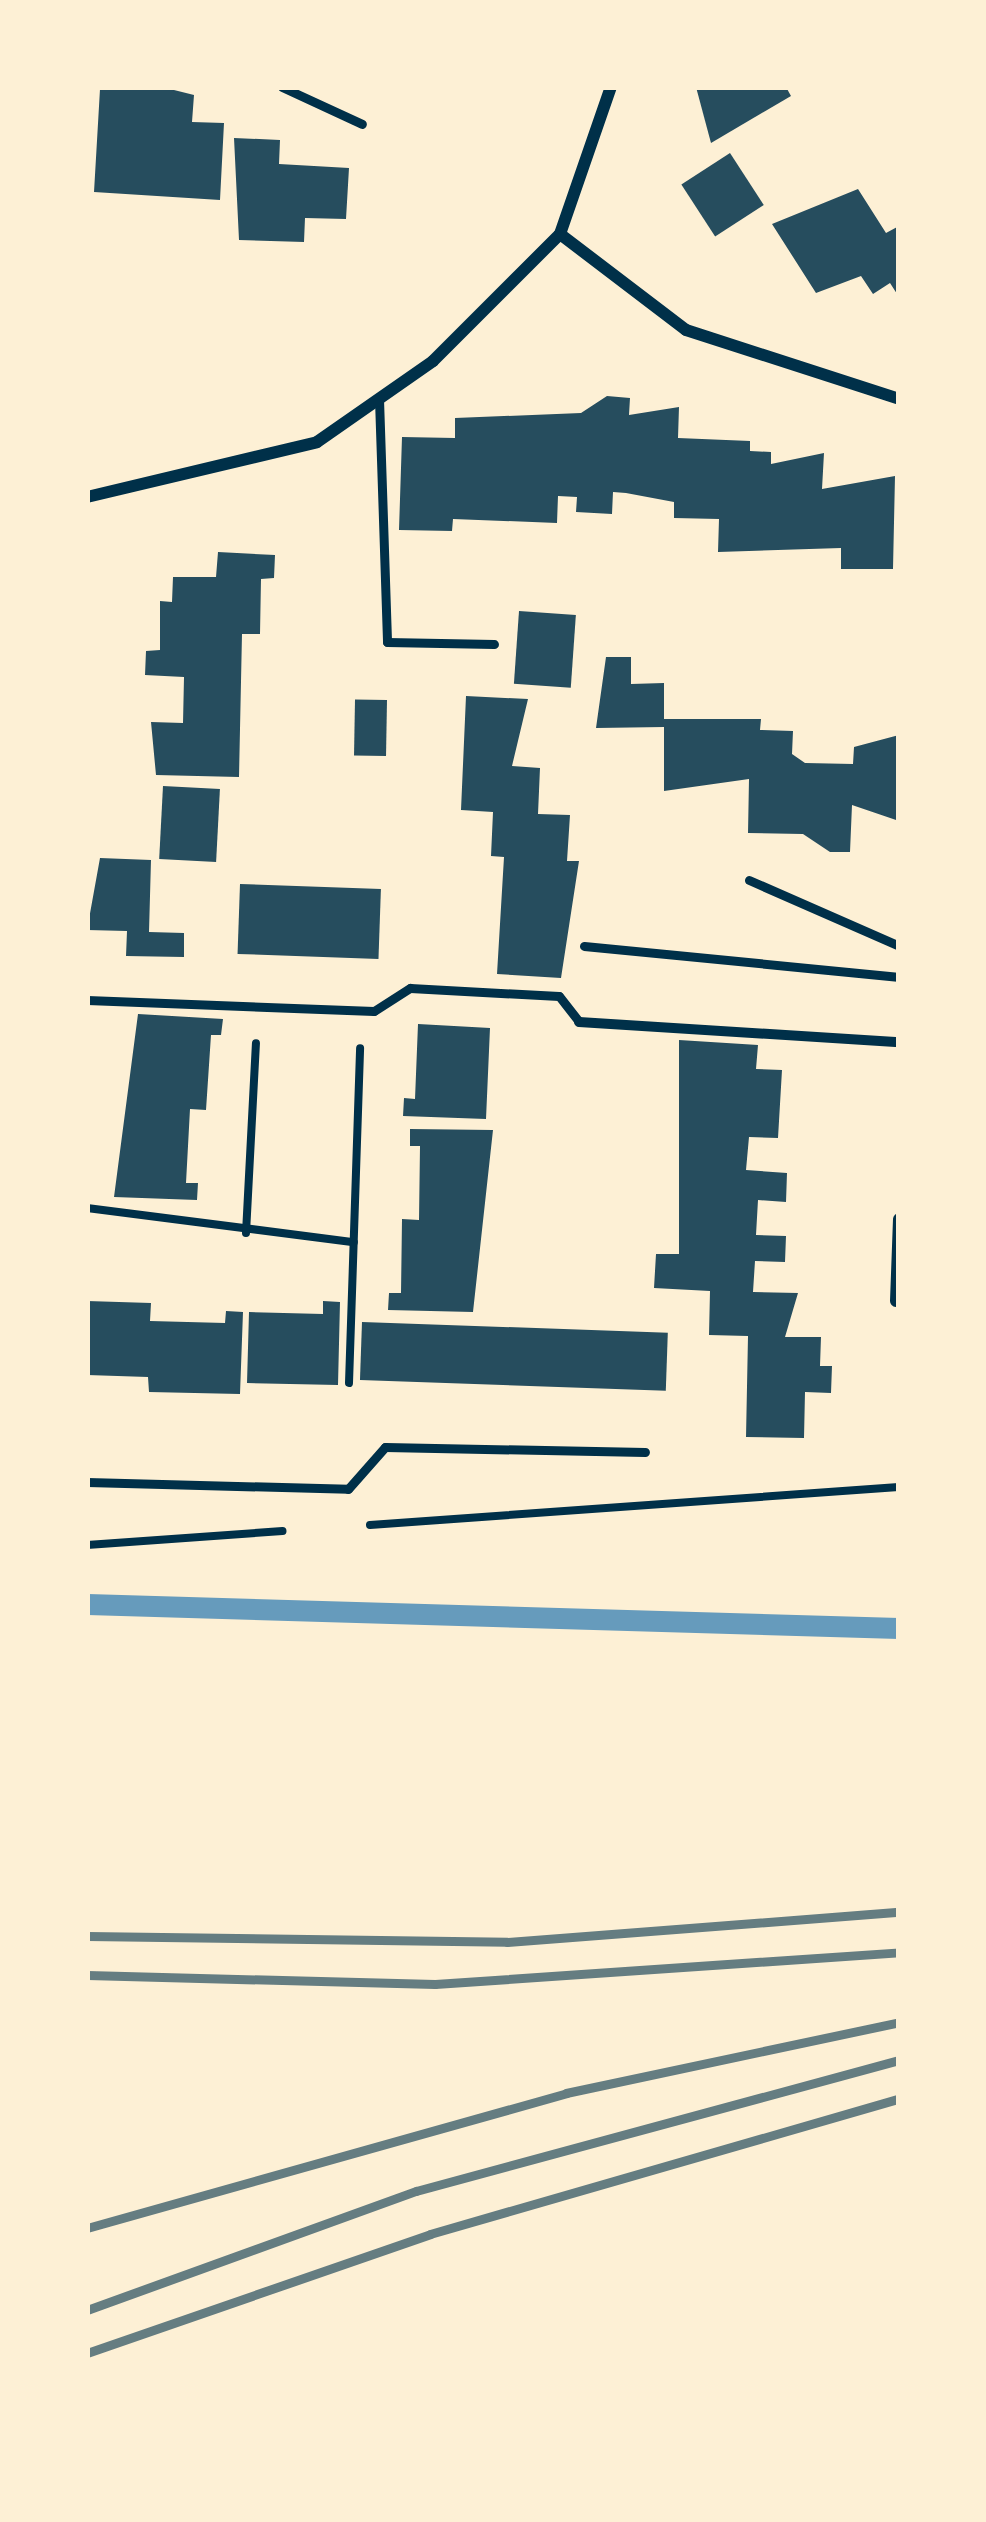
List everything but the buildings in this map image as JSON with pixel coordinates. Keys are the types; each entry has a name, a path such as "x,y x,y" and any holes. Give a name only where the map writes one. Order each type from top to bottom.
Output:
{"street":[{"path":"87,497 317,442 433,361 560,234 610,87"},
{"path":"560,234 686,330 899,399"},
{"path":"579,1022 899,1042"},
{"path":"896,1301 899,1219"}],"lane":[{"path":"282,87 362,124"},
{"path":"379,399 386,642 494,644"},
{"path":"749,880 899,946"},
{"path":"584,946 899,977"},
{"path":"87,1000 361,1010 410,988 559,997 579,1022"},
{"path":"87,1482 348,1489 385,1448 645,1452"}],"path":[{"path":"246,1233 257,1006"},
{"path":"349,1383 361,1010"},
{"path":"87,1208 246,1233 354,1242"},
{"path":"350,1526 899,1487"},
{"path":"87,1545 302,1530"}],"waterway":[{"path":"87,1604 899,1628"}],"railway":[{"path":"87,1936 507,1942 899,1912"},
{"path":"87,1975 435,1984 899,1952"},
{"path":"87,2228 566,2093 899,2022"},
{"path":"87,2310 416,2191 899,2060"},
{"path":"87,2353 430,2234 899,2099"}]}
